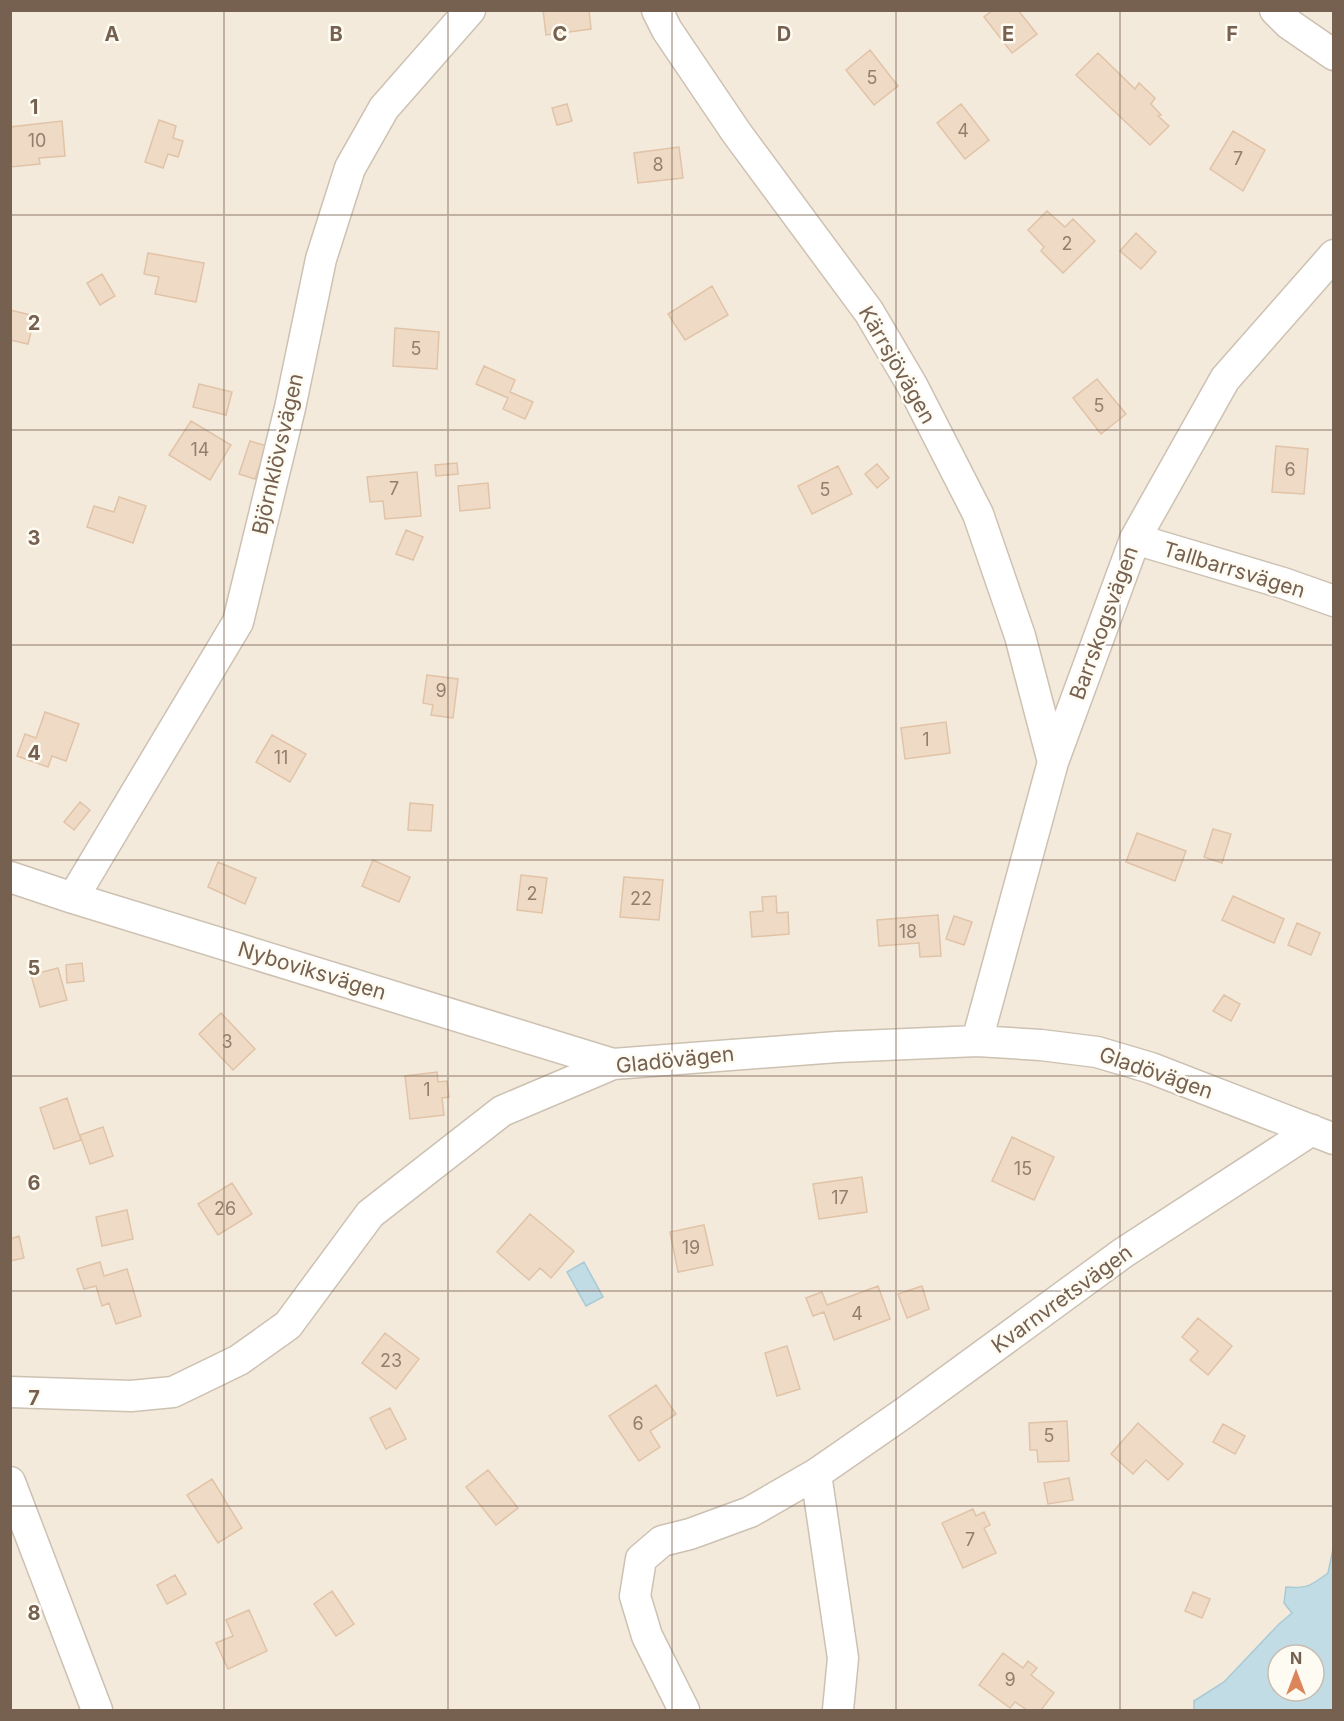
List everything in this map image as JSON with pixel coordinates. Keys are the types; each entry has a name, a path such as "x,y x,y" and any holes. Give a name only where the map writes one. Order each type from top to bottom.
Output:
{"street":[{"name":"Björnklövsvägen","path":"73,898 238,622 290,408 321,259 350,168 384,108 470,10"},
{"name":"Kärrsjövägen","path":"657,10 667,30 736,132 868,312 912,385 978,514 1020,636 1053,762"},
{"path":"1275,10 1289,24 1334,55"},
{"name":"Barrskogsvägen","path":"977,1041 1053,762 1135,539 1226,379 1334,255"},
{"name":"Tallbarrsvägen","path":"1135,539 1334,601"},
{"name":"Nyboviksvägen","path":"10,877 613,1064"},
{"name":"Gladövägen","path":"10,1392 131,1396 173,1392 238,1360 288,1325 370,1214 502,1111 613,1064 837,1047 977,1041 1041,1045 1097,1052 1151,1068 1323,1135"},
{"name":"Kvarnvretsvägen","path":"684,1710 647,1636 635,1596 640,1559 662,1541 690,1534 750,1512 816,1474 904,1413 1123,1253 1323,1135"},
{"path":"816,1474 843,1658 838,1710"},
{"path":"10,1482 97,1710"}],"shaded area":[{"path":"11,11 1333,11 1334,1548 1328,1573 1313,1584 1302,1588 1286,1587 1292,1613 1224,1682 1195,1701 1194,1710 11,1710"}],"water":[{"path":"584,1262 603,1297 586,1306 567,1272"},
{"path":"1333,1549 1333,1710 1194,1710 1194,1701 1224,1682 1292,1613 1284,1603 1286,1587 1299,1587 1318,1581 1328,1573"}],"building":[{"path":"543,10 589,10 591,29 546,35"},
{"path":"993,10 1018,10 1037,34 1012,53 984,17"},
{"path":"870,50 898,86 874,105 846,70"},
{"path":"1098,53 1135,89 1139,83 1155,98 1151,104 1161,115 1158,116 1169,126 1150,145 1076,75"},
{"path":"567,104 572,121 557,125 552,108"},
{"path":"961,104 989,140 965,159 937,123"},
{"path":"159,120 176,126 173,138 183,141 178,157 168,154 163,168 145,162"},
{"path":"62,121 65,156 39,158 40,164 10,167 10,127"},
{"path":"1233,131 1265,150 1243,191 1210,169"},
{"path":"679,147 683,178 638,183 634,153"},
{"path":"1047,211 1065,227 1073,219 1095,241 1063,273 1041,251 1044,247 1028,230"},
{"path":"1136,233 1156,252 1141,269 1120,251"},
{"path":"148,253 204,263 196,302 155,294 159,277 144,274"},
{"path":"102,274 115,296 100,305 87,283"},
{"path":"712,286 728,315 685,340 668,314"},
{"path":"10,310 35,316 28,344 10,340"},
{"path":"395,328 439,332 437,369 393,366"},
{"path":"484,366 515,380 510,392 533,402 525,419 503,409 508,398 476,384"},
{"path":"1097,379 1126,414 1101,434 1073,398"},
{"path":"199,384 232,392 226,415 193,407"},
{"path":"191,421 231,445 210,480 169,455"},
{"path":"250,441 267,446 255,479 239,474"},
{"path":"1276,446 1308,449 1304,494 1272,492"},
{"path":"457,463 458,474 436,476 435,465"},
{"path":"877,464 889,478 877,488 865,474"},
{"path":"838,466 852,494 812,514 798,486"},
{"path":"417,472 421,516 385,519 383,501 370,502 367,477"},
{"path":"488,483 490,508 460,511 458,486"},
{"path":"119,497 146,506 133,543 87,527 94,506 114,512"},
{"path":"406,530 423,537 413,560 396,554"},
{"path":"427,675 458,679 453,718 431,715 433,705 423,703"},
{"path":"45,712 79,724 66,761 52,756 48,767 17,756 25,734 36,738"},
{"path":"946,722 950,753 905,759 901,728"},
{"path":"272,735 306,754 290,782 256,762"},
{"path":"80,802 90,810 74,830 64,822"},
{"path":"410,803 433,805 431,831 408,830"},
{"path":"1213,829 1231,834 1222,863 1204,857"},
{"path":"1137,833 1186,851 1175,881 1126,862"},
{"path":"373,860 410,877 399,902 362,886"},
{"path":"218,862 256,878 245,904 208,887"},
{"path":"521,875 547,878 542,913 517,910"},
{"path":"624,877 663,880 659,920 620,917"},
{"path":"776,896 777,913 788,912 789,934 752,937 750,912 763,911 762,897"},
{"path":"1233,896 1284,919 1274,943 1222,920"},
{"path":"938,915 941,956 920,957 919,943 879,946 877,920"},
{"path":"954,916 972,922 964,945 946,939"},
{"path":"1297,923 1320,933 1311,955 1288,945"},
{"path":"82,963 84,981 67,983 66,965"},
{"path":"58,968 67,1000 40,1007 31,975"},
{"path":"1224,995 1240,1004 1231,1021 1213,1011"},
{"path":"221,1013 255,1049 233,1070 199,1034"},
{"path":"437,1072 438,1082 447,1081 449,1097 442,1098 444,1115 410,1119 405,1076"},
{"path":"67,1098 81,1140 54,1149 40,1108"},
{"path":"103,1127 113,1156 90,1164 80,1135"},
{"path":"1012,1137 1054,1157 1034,1200 992,1181"},
{"path":"862,1177 867,1212 819,1219 813,1184"},
{"path":"232,1183 252,1214 218,1235 198,1204"},
{"path":"127,1210 133,1239 102,1246 96,1217"},
{"path":"530,1214 574,1251 551,1278 540,1268 529,1280 497,1252"},
{"path":"704,1225 713,1265 678,1272 670,1232"},
{"path":"19,1236 24,1258 10,1261 10,1239"},
{"path":"100,1262 104,1276 127,1269 141,1316 116,1324 109,1303 102,1306 96,1286 84,1289 77,1269"},
{"path":"878,1286 890,1319 834,1340 824,1312 813,1316 806,1298 822,1292 827,1305"},
{"path":"922,1286 929,1309 907,1318 898,1294"},
{"path":"1198,1318 1232,1346 1208,1375 1190,1360 1198,1351 1182,1337"},
{"path":"385,1333 419,1359 396,1389 362,1363"},
{"path":"787,1346 800,1389 777,1396 765,1353"},
{"path":"656,1385 676,1414 650,1431 660,1447 639,1461 609,1416"},
{"path":"390,1408 406,1439 386,1449 370,1418"},
{"path":"1067,1421 1069,1461 1038,1462 1037,1450 1030,1450 1029,1423"},
{"path":"1138,1423 1183,1464 1168,1480 1146,1460 1133,1474 1111,1454"},
{"path":"1223,1424 1245,1436 1235,1454 1213,1442"},
{"path":"488,1470 518,1508 496,1525 466,1487"},
{"path":"1069,1478 1073,1500 1048,1504 1044,1483"},
{"path":"212,1479 242,1528 218,1543 187,1495"},
{"path":"973,1509 976,1516 984,1512 990,1525 984,1528 996,1553 963,1568 942,1523"},
{"path":"175,1575 186,1594 167,1604 157,1585"},
{"path":"332,1591 354,1624 336,1636 314,1604"},
{"path":"1193,1592 1210,1599 1202,1618 1185,1611"},
{"path":"249,1610 267,1651 228,1669 216,1643 233,1636 226,1620"},
{"path":"1003,1653 1023,1668 1028,1661 1037,1668 1031,1675 1054,1693 1041,1710 1027,1710 1015,1702 1010,1708 979,1685"}]}
